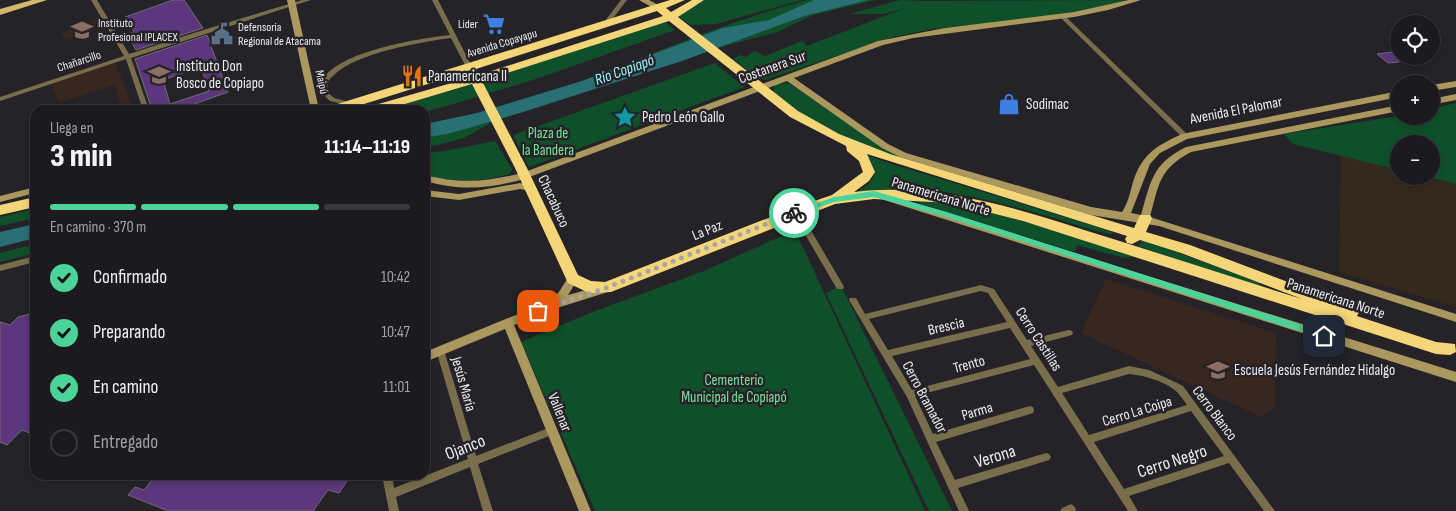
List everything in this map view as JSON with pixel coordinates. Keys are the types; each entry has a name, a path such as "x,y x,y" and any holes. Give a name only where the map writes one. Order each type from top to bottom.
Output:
{"highway":[{"name":"Avenida Copayapu","path":"349,105 660,8 680,0"},
{"name":"Avenida Copayapu","path":"394,105 478,86 670,17 699,0"},
{"name":"Panamericana Norte","path":"660,8 758,88 794,114 835,137 886,157 1215,259 1336,306 1435,339 1453,349"},
{"name":"Chacabuco","path":"469,67 573,279"},
{"path":"834,199 861,182 869,172 865,159 835,137"},
{"path":"959,180 1020,190"},
{"name":"Panamericana Norte","path":"874,194 952,198 998,208 1436,348 1453,349"},
{"name":"La Paz","path":"606,288 796,212 834,199 874,194"},
{"path":"0,210 30,203"},
{"path":"1066,229 1075,229 1122,242 1134,238 1138,234 1144,218"},
{"path":"573,279 589,287 606,288"}],"main road":[{"path":"0,12 42,0"}],"street":[{"path":"94,0 128,57 144,105"},
{"name":"Chañarcillo","path":"0,100 292,2 308,0"},
{"name":"Chacabuco","path":"436,0 469,67"},
{"path":"603,26 624,0"},
{"path":"643,0 660,8"},
{"name":"Costanera Sur","path":"430,194 460,197 520,186 758,88 900,38 1063,17 1113,8 1137,0"},
{"name":"Maipú","path":"292,2 314,105"},
{"path":"1063,17 1184,136"},
{"path":"352,104 332,100 324,92 324,82 333,72 363,57 393,46 454,36"},
{"name":"Panamericana Norte","path":"788,78 885,146 903,155 1099,213 1144,218 1456,318"},
{"path":"1440,87 1456,84"},
{"name":"Avenida El Palomar","path":"1124,216 1130,208 1144,165 1150,156 1164,146 1184,136 1390,96"},
{"path":"1440,100 1456,97"},
{"name":"Avenida El Palomar","path":"1144,218 1150,192 1156,177 1165,164 1189,149 1390,110"},
{"path":"1293,128 1291,120 1294,114"},
{"name":"Costanera Sur","path":"430,180 448,185 470,187 527,182"},
{"path":"1136,187 1150,192"},
{"path":"0,199 30,191"},
{"name":"Panamericana Norte","path":"874,194 944,214 1456,377"},
{"path":"796,212 840,287"},
{"path":"0,268 30,259"},
{"name":"La Paz","path":"554,304 563,295 573,279"},
{"name":"La Paz","path":"430,355 554,304 606,288"},
{"name":"Cerro Castillas","path":"866,317 981,288 991,291 1133,511"},
{"name":"Cerro Bramador","path":"853,300 866,317 910,394 954,485 964,511"},
{"name":"Vallenar","path":"508,323 585,511"},
{"name":"Brescia","path":"886,354 1013,324"},
{"path":"1026,344 1069,333"},
{"name":"Jesús María","path":"440,350 488,511"},
{"name":"Trento","path":"910,394 1036,361"},
{"name":"Cerro Blanco","path":"1056,391 1129,370 1136,370 1167,381 1180,389 1270,511"},
{"name":"Cerro La Coipa","path":"1088,440 1193,407"},
{"name":"Parma","path":"931,439 1030,410"},
{"name":"Ojanco","path":"430,479 551,431"},
{"name":"Verona","path":"954,485 1046,457"},
{"name":"Cerro Negro","path":"1122,494 1231,458"},
{"path":"388,480 394,511"},
{"name":"Ojanco","path":"391,494 427,480"}],"shaded area":[{"name":"Instituto Profesional IPLACEX","path":"98,20 102,27 65,40 61,33"},
{"path":"116,63 131,105 121,105 115,85 59,103 51,83"},
{"path":"1341,155 1390,168 1390,185 1440,185 1440,180 1456,184 1456,307 1339,272"},
{"name":"Escuela Jesús Fernández Hidalgo","path":"1106,279 1276,333 1275,407 1261,417 1081,333"}],"green space":[{"path":"704,0 802,0 716,24 691,25 677,15"},
{"path":"807,0 875,0 813,15 777,32 691,55 494,121 464,138 430,147 430,126 452,125 482,117 566,87 702,34"},
{"path":"900,0 1130,0 1082,13 932,29 893,37 765,80 756,77 733,59 739,55 746,57 755,51 765,56 802,41 807,46 905,8 883,14 849,14"},
{"path":"664,21 675,30 539,78 430,111 430,105 402,105 483,81"},
{"name":"Plaza de la Bandera","path":"715,63 744,87 529,167 513,135"},
{"path":"786,83 899,156 883,153 850,141 800,112 773,92 775,85"},
{"path":"1456,103 1456,184 1440,180 1440,135 1390,135 1390,168 1293,144 1284,134 1390,117 1390,125 1440,125 1440,107"},
{"path":"495,141 512,169 510,174 488,179 457,180 430,176 430,152"},
{"path":"865,154 882,161 1114,232 1110,234 1100,232 1006,204 958,194 909,189 855,193 867,185 874,176 873,166"},
{"path":"919,200 973,209 1027,222 1133,257 1124,258 1077,245 1075,252 919,203"},
{"path":"30,210 30,219 0,226 0,217"},
{"name":"Cementerio Municipal de Copiapó","path":"795,230 925,511 595,511 521,342 590,313 704,271"},
{"path":"1143,240 1261,283 1258,286 1241,282 1138,246"},
{"path":"30,245 30,254 0,262 0,253"},
{"path":"841,286 952,511 929,511 826,293"}],"water":[{"name":"Río Copiapó","path":"814,0 868,0 804,16 682,61 520,113 451,133 430,137 430,123 477,113 582,81 723,28 769,20"},
{"path":"30,225 30,239 0,247 0,232"}],"building":[{"path":"173,0 184,0 203,28 136,50 127,34 134,32 125,17"},
{"name":"Instituto Don Bosco de Copiapo","path":"207,35 228,92 192,105 150,105 135,59","holes":["201,67 209,91 170,104 163,80"]},
{"path":"1390,52 1390,63 1388,63 1377,54"},
{"path":"30,314 30,433 22,430 7,445 0,442 0,322 10,325 18,317"},
{"path":"152,480 348,480 339,493 328,490 313,511 168,511 128,495 135,487 144,490"}],"way so far":[{"path":"538,311 554,304 606,288 794,213"}],"place":[{"name":"Lider","path":"494,24"},
{"name":"Instituto Profesional IPLACEX","path":"82,30"},
{"name":"Defensoria Regional de Atacama","path":"222,34"},
{"name":"Instituto Don Bosco de Copiapo","path":"159,75"},
{"name":"Panamericana II","path":"412,76"},
{"name":"Sodimac","path":"1009,104"},
{"name":"Pedro León Gallo","path":"625,117"},
{"name":"Escuela Jesús Fernández Hidalgo","path":"1218,370"}],"route":[{"path":"794,213 834,199 874,194 944,214 1324,336"}]}
